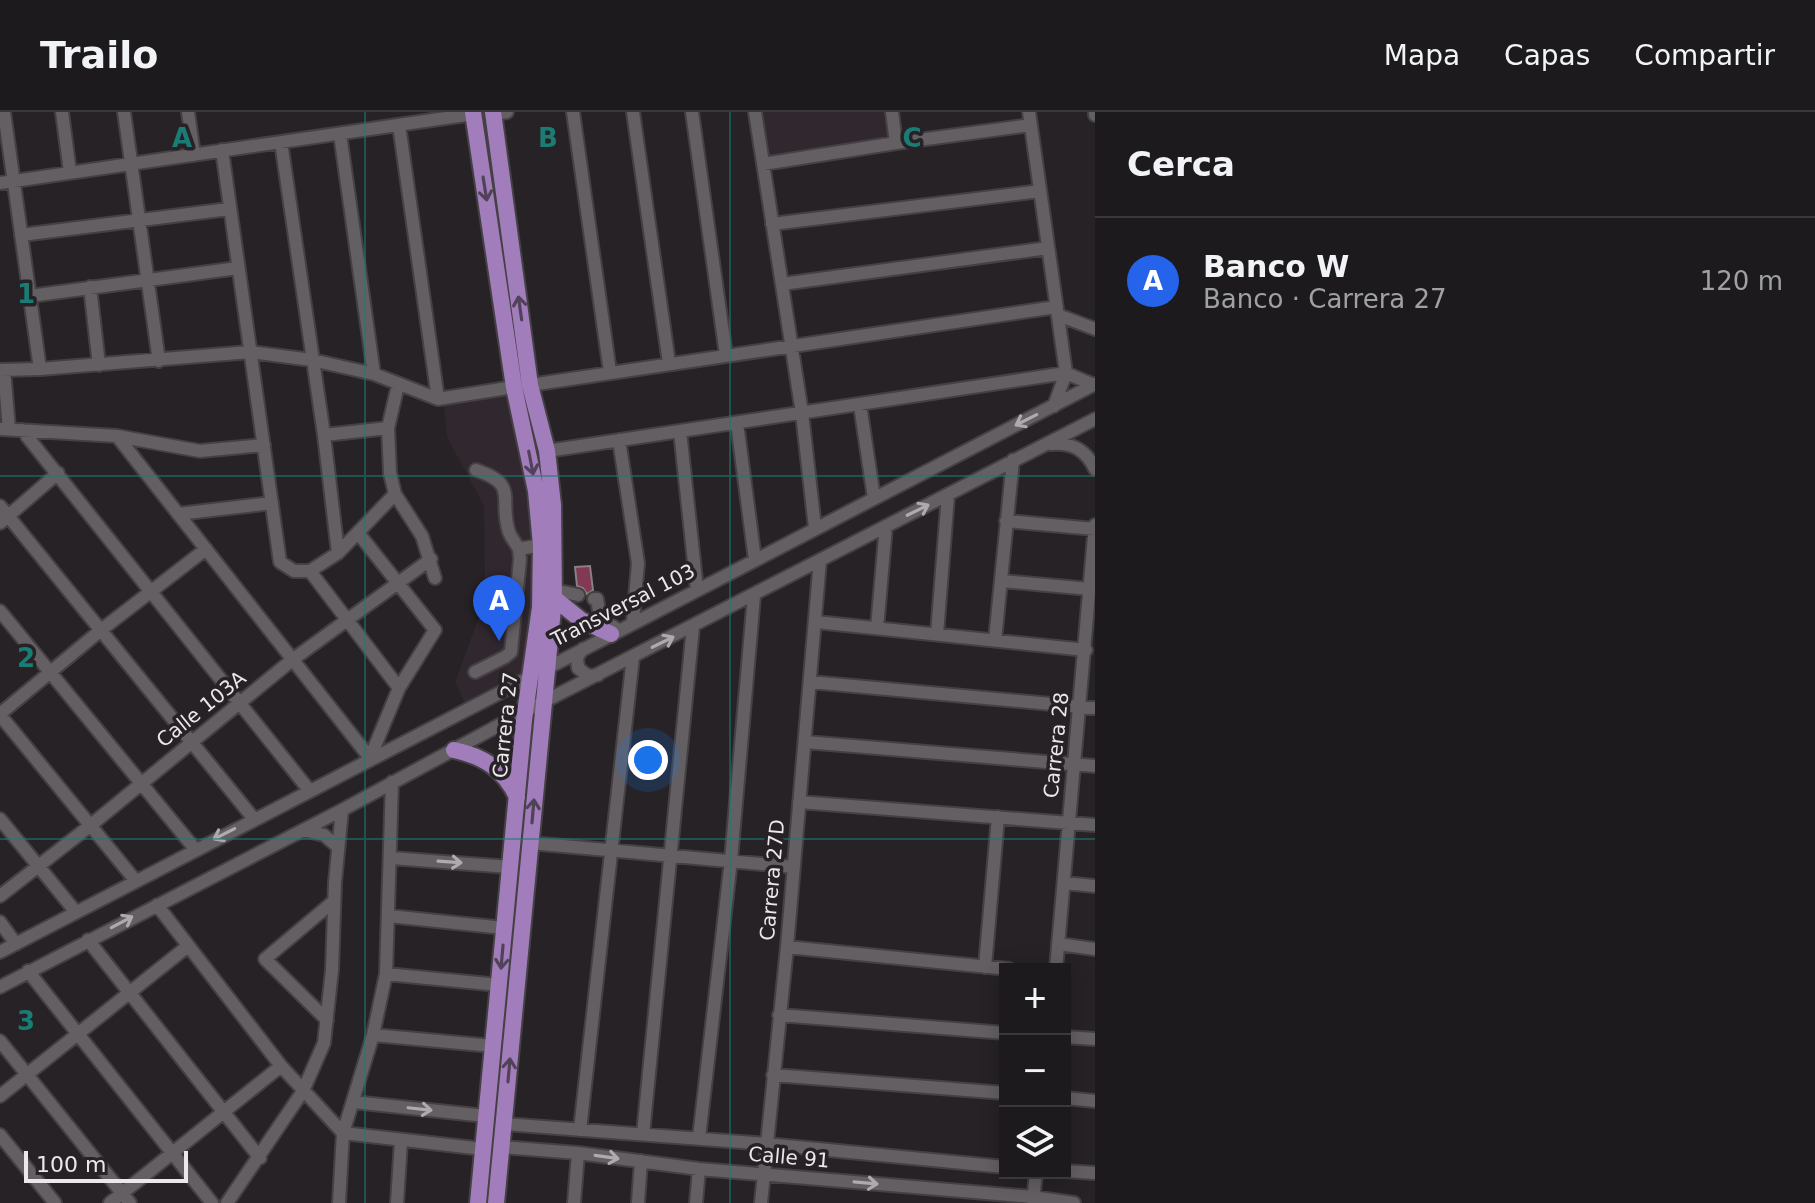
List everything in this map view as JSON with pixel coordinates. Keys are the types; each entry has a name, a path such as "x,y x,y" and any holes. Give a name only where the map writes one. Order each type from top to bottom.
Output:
{"main road":[{"name":"Carrera 27","path":"473,113 522,386 547,451 553,505 554,594 530,843 512,1125 510,1148 496,1203"},
{"name":"Carrera 27","path":"478,1203 525,712 540,607 541,545 522,386 498,113"},
{"path":"554,594 581,620 614,632"},
{"path":"454,750 472,753 488,761 501,772 517,797"}],"street":[{"path":"4,112 40,369"},
{"path":"62,112 70,172"},
{"path":"124,112 159,361"},
{"path":"188,112 194,155"},
{"path":"573,112 610,372"},
{"path":"633,112 669,363"},
{"path":"692,112 726,355"},
{"path":"755,112 802,413 815,528"},
{"path":"892,112 896,143"},
{"path":"0,183 473,113"},
{"path":"763,164 1030,119 1066,373 1054,406"},
{"path":"399,125 438,399"},
{"path":"340,134 374,374"},
{"path":"281,142 338,553"},
{"path":"222,150 280,562 294,571 310,571 338,553 359,534 395,494"},
{"path":"772,224 1040,191"},
{"path":"21,235 229,209"},
{"path":"782,284 1048,248"},
{"path":"30,296 238,268"},
{"path":"90,287 99,365"},
{"path":"309,790 58,473 10,429 2,370 250,352 312,360 374,374 438,399 669,363 1057,311 1095,329"},
{"path":"547,451 1066,373 1094,384"},
{"name":"Transversal 103","path":"0,952 1094,384"},
{"path":"398,385 388,428 390,473 395,494 422,536 435,578"},
{"path":"860,405 874,498"},
{"path":"0,987 1095,419"},
{"path":"737,423 755,560"},
{"path":"324,435 388,428"},
{"path":"10,429 117,436 200,451 264,445"},
{"path":"680,431 697,590"},
{"path":"117,436 370,758 399,688 434,634 433,625 359,534"},
{"path":"619,440 638,563 633,622"},
{"path":"1044,446 1062,443 1078,448 1095,469"},
{"path":"995,640 1013,460"},
{"path":"475,672 511,652 520,559 519,549 510,535 505,489 495,476 476,470"},
{"path":"58,473 3,515 254,819"},
{"path":"937,634 948,495"},
{"path":"178,514 272,503"},
{"path":"1006,521 1095,527"},
{"path":"877,628 886,526"},
{"name":"Carrera 28","path":"1056,963 1095,527"},
{"path":"519,549 541,545"},
{"path":"135,880 0,715 101,630 206,549"},
{"name":"Calle 103A","path":"0,896 292,660 431,559"},
{"name":"Carrera 27D","path":"761,1203 787,947 820,560"},
{"path":"310,571 399,688"},
{"path":"1002,581 1090,589"},
{"path":"554,594 578,595"},
{"path":"699,1138 731,860 754,596"},
{"path":"594,599 597,599 600,617 614,632"},
{"path":"0,611 195,849"},
{"path":"816,622 1086,650"},
{"path":"643,1134 693,627"},
{"path":"583,649 577,657 580,671 588,676 598,675"},
{"path":"580,1130 633,657"},
{"path":"810,682 1095,708"},
{"path":"805,742 1095,766"},
{"path":"339,1203 343,1133 373,1035 386,974 392,782"},
{"path":"799,802 1095,825"},
{"path":"227,1203 306,1094 324,1043 342,810"},
{"path":"985,967 998,817"},
{"path":"0,819 75,911"},
{"path":"304,830 324,835 338,847"},
{"path":"530,843 794,867"},
{"path":"391,858 510,867"},
{"path":"1064,883 1095,886"},
{"path":"327,1020 265,959 334,901"},
{"path":"157,905 281,1066 343,1133 483,1149"},
{"path":"389,916 504,928"},
{"path":"0,922 16,944"},
{"path":"88,940 260,1158"},
{"path":"1058,944 1095,949"},
{"path":"0,1096 188,946"},
{"path":"787,947 999,968"},
{"path":"28,971 212,1203"},
{"path":"386,974 499,985"},
{"path":"779,1015 999,1033"},
{"path":"373,1035 493,1046"},
{"path":"1071,1037 1095,1039"},
{"path":"0,1041 126,1198"},
{"path":"110,1203 126,1198 172,1153 281,1066"},
{"path":"773,1075 999,1093"},
{"path":"1071,1099 1095,1101"},
{"path":"353,1102 486,1116"},
{"name":"Calle 91","path":"512,1125 699,1138 999,1166"},
{"path":"0,1135 55,1203"},
{"path":"397,1203 401,1141"},
{"name":"Calle 91","path":"510,1148 578,1153 699,1169 1074,1203"},
{"path":"574,1203 578,1153"},
{"path":"638,1203 641,1161"},
{"path":"696,1203 699,1169"},
{"path":"1071,1171 1095,1173"},
{"path":"1033,1200 1035,1179"}],"shaded area":[{"path":"755,112 892,112 896,143 763,164"},
{"path":"514,387 536,491 530,676 467,708 455,682 485,601 484,506 447,437 443,397"}],"building":[{"path":"590,566 593,590 587,594 577,586 575,567"}],"place":[{"name":"Banco W","path":"499,641"}]}
